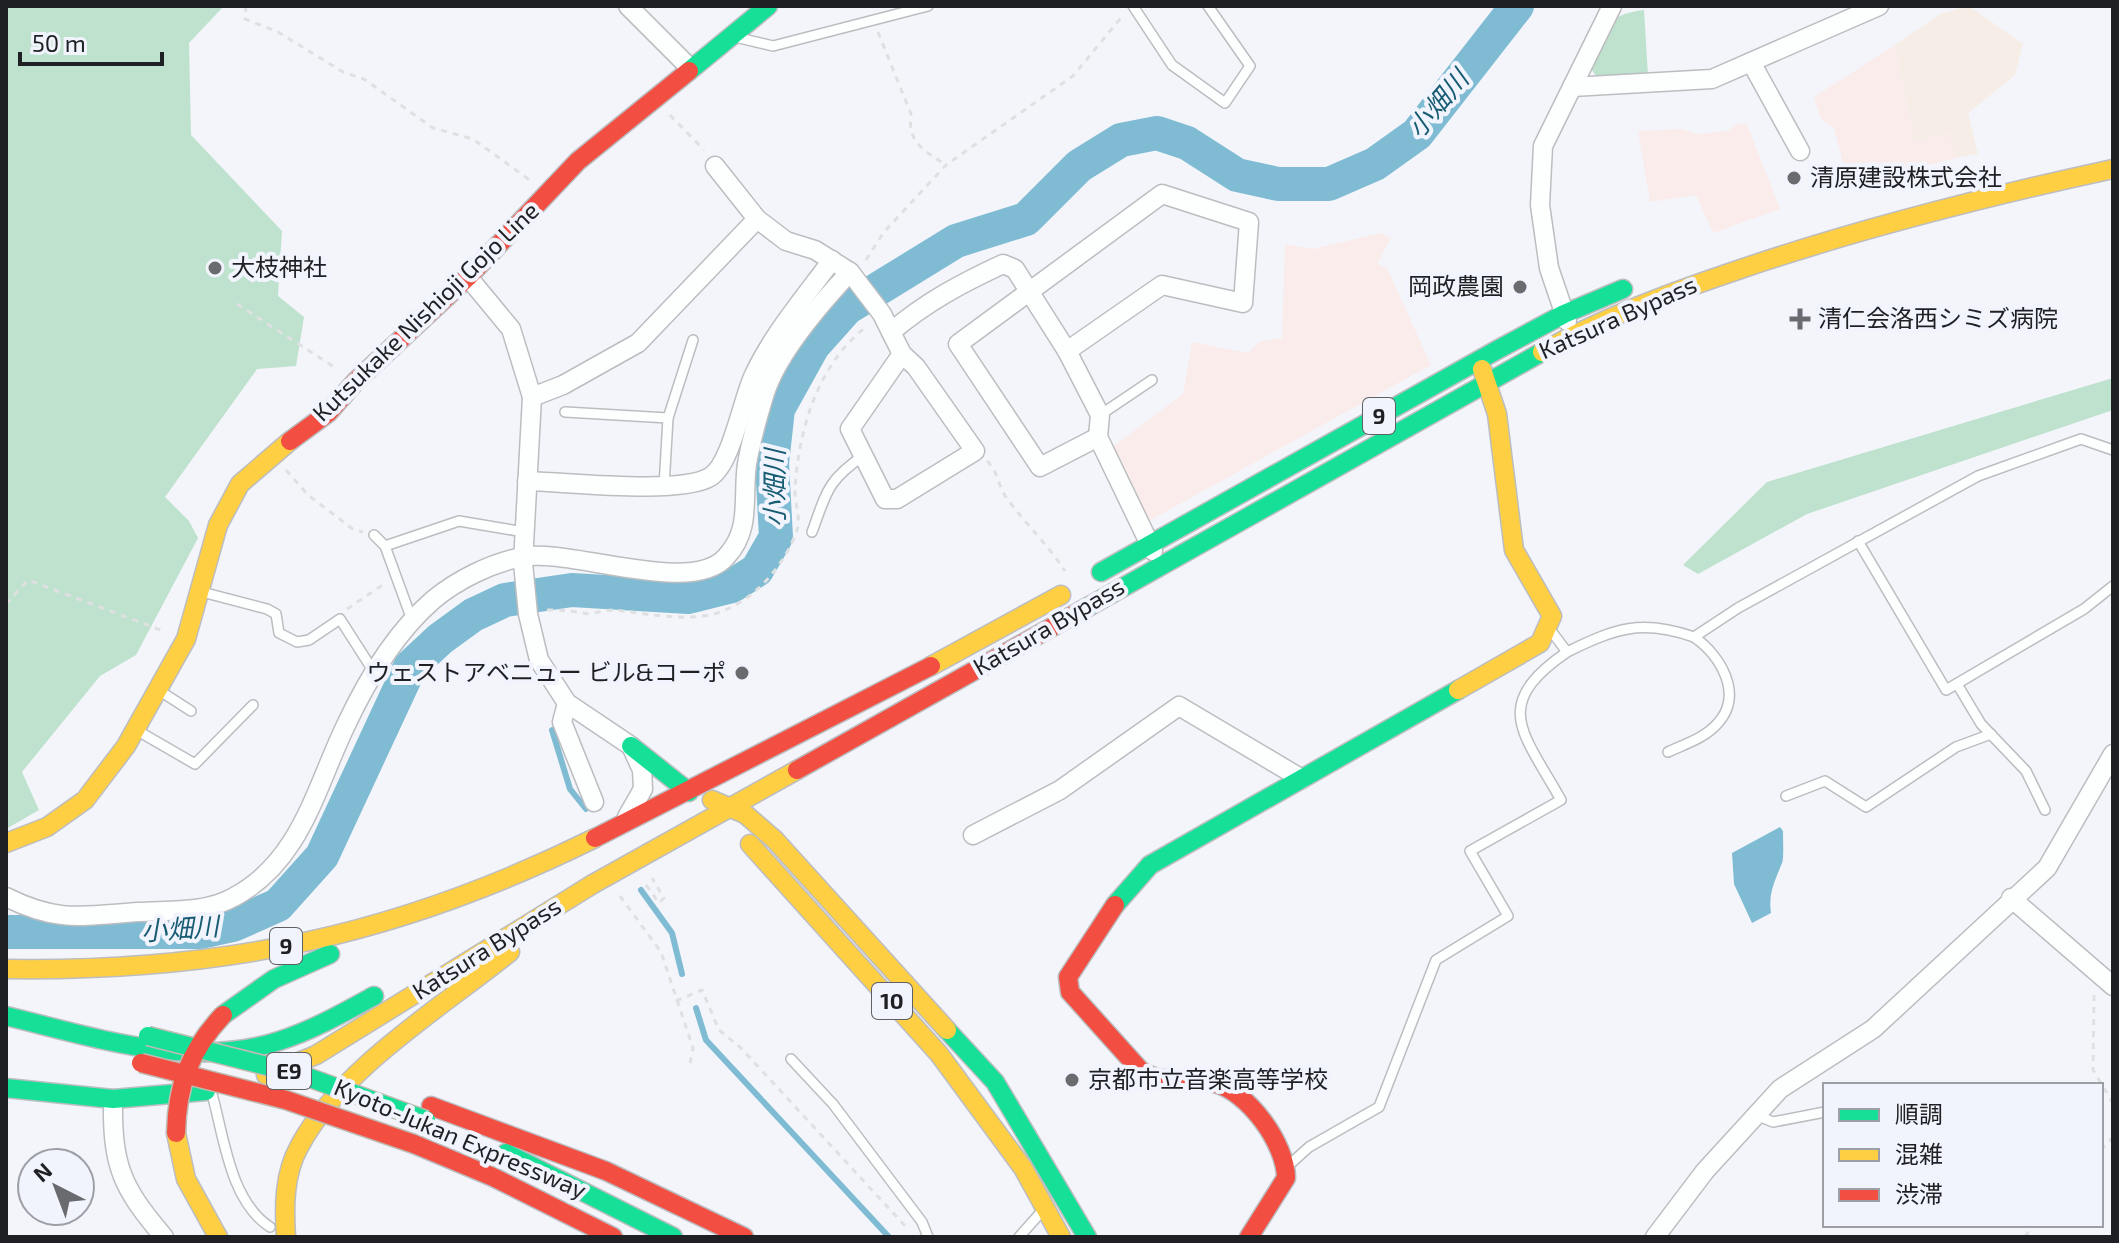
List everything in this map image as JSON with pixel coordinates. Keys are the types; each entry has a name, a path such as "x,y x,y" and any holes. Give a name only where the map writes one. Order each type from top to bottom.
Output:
{"main road":[{"name":"Kutsukake Nishioji Gojo Line","path":"6,843 47,827 85,800 135,730 186,639 218,525 240,484 272,453 328,413 356,381 468,277 578,161 768,6"},
{"name":"Katsura Bypass","path":"6,1088 113,1099 161,1098 211,1090 282,1070 316,1055 718,810 1572,335 1726,271 1899,221 2113,169"},
{"name":"Katsura Bypass","path":"6,969 155,966 216,959 339,936 474,894 689,792 932,666 1564,314 1635,284"},
{"path":"1249,1237 1283,1188 1288,1166 1281,1149 1237,1092 1215,1082 1147,1076 1070,992 1068,977 1123,892 1150,865 1540,643 1552,616 1514,550 1497,414 1488,380 1478,362"},
{"path":"631,746 689,792"},
{"name":"10","path":"689,792 775,840 995,1082 1087,1237"},
{"path":"602,857 718,810"},
{"name":"10","path":"718,810 939,1054 989,1119 1061,1237"},
{"path":"465,911 553,859"},
{"path":"278,1232 291,1169 305,1137 328,1108 376,1063 593,884"},
{"path":"218,1237 186,1179 176,1133 178,1088 184,1067 204,1034 247,995 298,964 534,887"},
{"path":"6,1016 165,1053 235,1053 290,1039 384,989"},
{"name":"E9","path":"6,1007 148,1036 299,1074 428,1113"},
{"name":"Kyoto-Jukan Expressway","path":"6,1034 141,1063 286,1100 414,1144 493,1177 613,1237"},
{"path":"428,1113 606,1171 744,1237"},
{"name":"Kyoto-Jukan Expressway","path":"428,1113 673,1237"},
{"path":"414,1144 478,1189 558,1231"}],"street":[{"path":"628,6 691,69"},
{"path":"1572,335 1549,268 1540,205 1543,146 1612,6"},
{"path":"1572,87 1712,79 1879,6"},
{"path":"1751,62 1800,151"},
{"path":"715,166 757,219 786,241 815,250 853,275 882,314 902,354 916,367 975,451 897,499 885,499 850,429 902,354"},
{"path":"1067,351 1162,285 1243,303 1249,222 1162,194 958,344 1040,467 1098,437"},
{"path":"532,397 563,385 638,343 757,219"},
{"path":"527,481 664,486 696,484 713,476 723,462 753,377 832,260"},
{"path":"891,332 922,306 1003,264 1015,269 1067,351 1100,415 1098,437 1160,564"},
{"path":"6,897 58,917 189,910 233,898 274,869 305,824 346,725 374,672 412,620 457,583 523,560 586,561 625,570 669,571 699,571 724,561 743,536 746,467 767,388 792,345 853,275"},
{"path":"468,277 511,329 532,397 523,560 528,614 539,660 567,703 631,746 642,770 643,789 621,825"},
{"path":"567,703 562,722 594,802"},
{"path":"973,835 1060,790 1179,706 1302,779"},
{"path":"1655,1237 1705,1171 1780,1089 1873,1029 2011,898 2047,868 2113,754"},
{"path":"2011,898 2113,986"},
{"path":"113,1099 114,1155 125,1184 164,1237"}],"lane":[{"path":"732,36 773,46 928,6"},
{"path":"1132,6 1172,65 1225,103 1250,66 1208,6"},
{"path":"664,486 668,418 693,340"},
{"path":"1100,415 1152,380"},
{"path":"565,412 668,418"},
{"path":"1694,637 1858,541 1978,476 2081,439 2113,450"},
{"path":"812,532 830,484 838,474 864,455"},
{"path":"385,546 459,521 524,532"},
{"path":"374,535 385,546 412,620"},
{"path":"1858,541 1946,690 2084,609 2113,586"},
{"path":"199,592 267,609 276,614 279,633 297,642 309,640 340,619 374,672"},
{"path":"1547,625 1567,652"},
{"path":"1288,1166 1309,1147 1379,1107 1436,960 1508,916 1470,851 1561,800 1520,717 1524,691 1531,679 1567,652 1608,633 1636,626 1656,627 1694,637 1711,651 1724,672 1729,684 1727,707 1720,721 1709,731 1668,752"},
{"path":"1957,684 1981,724 2026,771 2045,810"},
{"path":"158,689 191,711"},
{"path":"135,730 195,764 253,705"},
{"path":"1786,796 1825,781 1866,807 1956,747 1991,734"},
{"path":"791,1059 833,1104 922,1222 928,1237"},
{"path":"211,1090 237,1183 250,1210 278,1232"},
{"path":"1756,1115 1773,1122 1823,1112"},
{"path":"1019,1237 1045,1208"}],"path":[{"path":"246,6 245,19 278,32 343,72 364,79 433,128 473,139 546,194"},
{"path":"853,275 870,256 884,232 946,165 1073,76 1132,6"},
{"path":"873,20 911,114 909,129 914,143 946,165"},
{"path":"654,99 706,152 715,166"},
{"path":"237,304 356,381"},
{"path":"975,451 994,467 1006,498 1082,584"},
{"path":"272,453 308,495 354,530 374,535"},
{"path":"340,619 348,609 396,576"},
{"path":"6,604 28,580 186,639"},
{"path":"644,882 659,903 664,898"},
{"path":"616,892 661,952 693,1048 689,1069"},
{"path":"2096,971 2091,1026 2093,1070 2101,1083"},
{"path":"676,1001 702,990 719,1030 741,1048 911,1232"}],"shaded area":[{"path":"1969,6 2023,44 2015,75 1968,113 1978,154 1956,158 1949,133 1915,141 1895,45 1942,13"},
{"path":"1895,45 1915,141 1949,133 1956,158 1849,185 1834,128 1821,119 1814,97"},
{"path":"1740,123 1747,124 1780,209 1713,233 1696,195 1650,202 1638,131 1682,129 1697,134 1727,131"},
{"path":"1381,233 1391,238 1377,264 1387,268 1431,365 1147,522 1110,449 1183,394 1192,342 1248,353 1259,342 1282,338 1285,244 1313,249"}],"green space":[{"path":"6,6 224,6 189,43 191,135 282,231 278,296 304,317 296,366 257,369 165,497 189,521 198,538 136,655 100,676 22,772 39,810 6,829"},
{"path":"1644,10 1648,75 1598,79 1590,67 1607,27 1620,16"},
{"path":"2113,378 2113,410 1807,514 1698,574 1683,565 1767,482"}],"water":[{"path":"1780,827 1783,831 1783,858 1771,893 1771,913 1752,923 1734,884 1732,853"}],"waterway":[{"name":"小畑川","path":"6,932 201,932 233,925 278,905 322,856 410,667 440,639 473,615 505,600 572,590 688,597 732,586 757,570 776,537 772,463 778,409 813,346 847,308 956,241 1026,219 1079,166 1121,140 1157,133 1187,143 1237,175 1278,184 1329,184 1375,164 1417,134 1517,6"},
{"path":"552,730 570,789 586,809"},
{"path":"641,890 672,933 682,974"},
{"path":"696,1008 706,1040 889,1237"}],"traffic: fast":[{"path":"689,71 768,6"},
{"path":"1101,572 1497,350 1564,314 1623,289"},
{"path":"1086,608 1542,352"},
{"path":"1115,905 1150,865 1458,690"},
{"path":"631,746 689,792"},
{"path":"223,1015 274,979 330,954"},
{"path":"6,1016 142,1047 211,1052 245,1049 279,1041 374,996"},
{"path":"947,1030 995,1082 1087,1237"},
{"path":"148,1036 299,1074 426,1120"},
{"path":"6,1088 113,1099 206,1091"},
{"path":"506,1153 673,1237"}],"traffic: slow":[{"path":"1542,352 1635,308 1779,256 1921,215 2113,169"},
{"path":"1458,690 1540,643 1552,616 1514,550 1497,414 1482,369"},
{"path":"6,843 47,827 85,800 126,746 186,639 218,525 240,484 290,441"},
{"path":"931,666 1061,595"},
{"path":"266,1075 316,1055 593,884 797,770"},
{"path":"712,800 745,814 775,840 947,1030"},
{"path":"6,969 163,963 309,941 380,923 451,900 595,838"},
{"path":"750,844 939,1054 1023,1168 1061,1237"},
{"path":"286,1237 285,1202 290,1168 317,1118 340,1091 394,1041 510,952"},
{"path":"176,1133 186,1179 218,1237"}],"traffic: jam":[{"path":"290,441 328,413 356,381 468,277 578,161 689,71"},
{"path":"797,770 1086,608"},
{"path":"595,838 931,666"},
{"path":"1115,905 1068,977 1070,992 1141,1071 1168,1080 1205,1081 1227,1088 1240,1096 1263,1121 1280,1150 1286,1178 1249,1237"},
{"path":"176,1133 179,1099 188,1069 202,1041 223,1015"},
{"path":"141,1063 286,1100 414,1144"},
{"path":"431,1106 606,1171 744,1237"},
{"path":"414,1144 493,1177 613,1237"}],"place":[{"name":"清原建設株式会社","path":"1794,178"},
{"name":"大枝神社","path":"215,268"},
{"name":"岡政農園","path":"1520,287"},
{"name":"清仁会洛西シミズ病院","path":"1800,319"},
{"name":"ウェストアベニュー ビル&コーポ","path":"742,673"},
{"name":"京都市立音楽高等学校","path":"1072,1080"}]}
